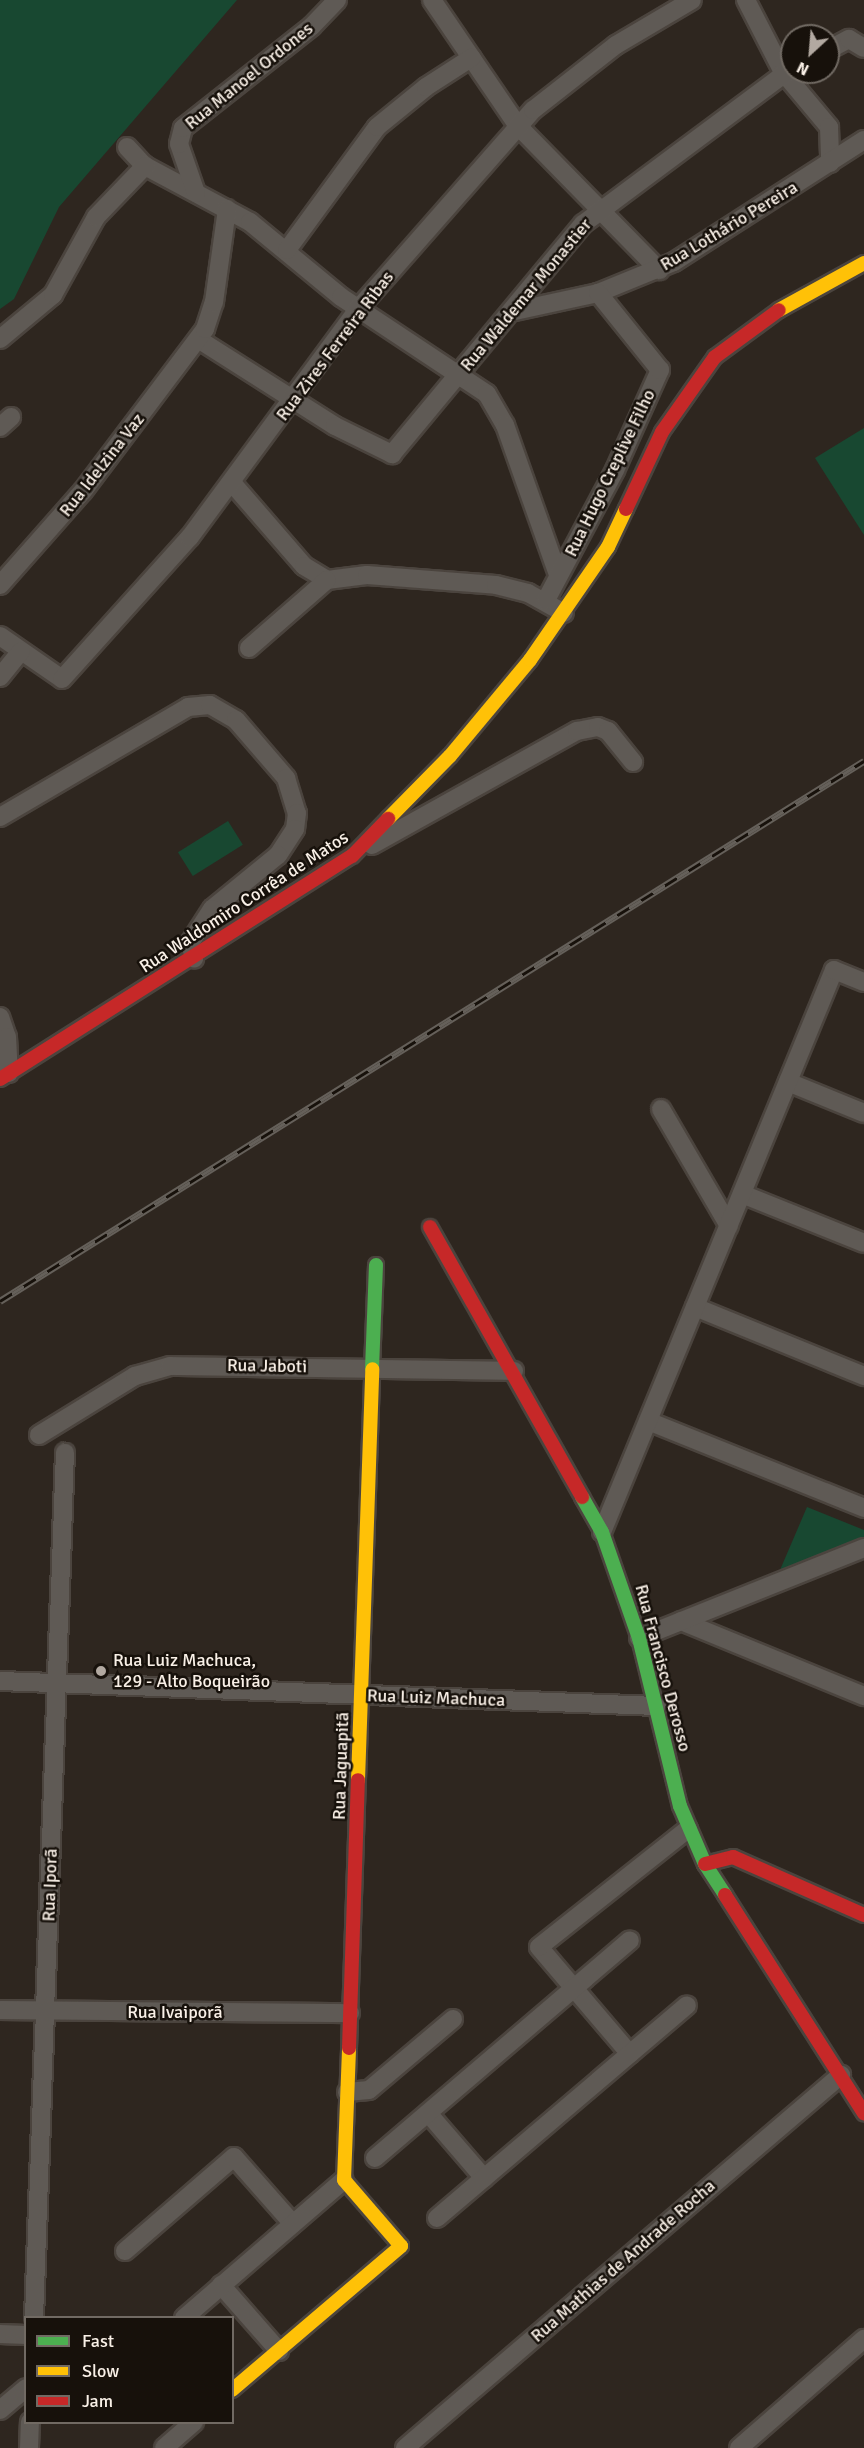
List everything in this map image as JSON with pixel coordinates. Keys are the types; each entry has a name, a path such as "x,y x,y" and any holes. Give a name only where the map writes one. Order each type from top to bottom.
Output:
{"street":[{"name":"Rua Manoel Ordones","path":"196,193 179,144 183,128 298,38 337,0"},
{"path":"432,0 518,126 602,208 659,270"},
{"name":"Rua Zires Ferreira Ribas","path":"21,651 62,679 232,484 358,309 518,126 566,80 692,0"},
{"path":"746,0 780,58"},
{"path":"840,44 849,39 864,48"},
{"path":"288,250 377,127 426,87 471,58"},
{"name":"Rua Waldemar Monastier","path":"293,400 392,454 515,311 573,235 602,208 780,75"},
{"path":"797,84 829,127 830,163"},
{"name":"Rua Lothário Pereira","path":"515,311 598,293 659,270 864,140"},
{"path":"127,147 145,166 227,209 288,250 358,309 487,394 499,412 558,575"},
{"path":"0,339 53,295 96,217 145,166"},
{"name":"Rua Idelzina Vaz","path":"0,585 83,491 198,339 214,302 227,209"},
{"name":"Rua Waldomiro Corrêa de Matos","path":"4,1076 352,856 476,728 564,613 608,547 662,432 715,357 774,312 864,263"},
{"name":"Rua Hugo Creplive Filho","path":"546,600 615,470 660,370 598,293"},
{"path":"198,339 293,400"},
{"path":"232,484 304,566 327,580"},
{"path":"249,648 327,580 367,575 496,585 546,600 564,613"},
{"path":"0,636 21,651 0,677"},
{"path":"0,817 188,707 210,705 236,720 286,778 297,813 295,829 278,855 212,909 190,943 194,958"},
{"path":"352,856 577,731 598,727 608,731 633,762"},
{"path":"602,1532 834,970 864,982"},
{"path":"0,1017 8,1037 4,1076"},
{"path":"788,1082 864,1113"},
{"path":"661,1109 729,1226"},
{"path":"742,1194 864,1244"},
{"name":"Rua Francisco Derosso","path":"430,1227 514,1371 602,1532 639,1638 688,1829 705,1864 842,2075 859,2091 864,2113"},
{"name":"Rua Jaguapitã","path":"345,2180 376,1265"},
{"path":"695,1307 864,1376"},
{"name":"Rua Jaboti","path":"39,1435 135,1376 170,1366 514,1371"},
{"path":"648,1421 864,1508"},
{"name":"Rua Iporã","path":"34,2316 65,1453"},
{"path":"639,1638 864,1548"},
{"path":"681,1622 864,1696"},
{"name":"Rua Luiz Machuca","path":"0,1681 657,1706"},
{"path":"630,2054 538,1947 688,1829"},
{"path":"705,1864 733,1857 864,1914"},
{"path":"375,2158 630,1940"},
{"path":"437,2218 687,2005"},
{"name":"Rua Ivaiporã","path":"0,2010 350,2013"},
{"path":"347,2092 369,2090 453,2019"},
{"name":"Rua Mathias de Andrade Rocha","path":"405,2448 842,2075"},
{"path":"428,2113 484,2178"},
{"path":"125,2251 234,2157 293,2224"},
{"path":"186,2316 345,2180 401,2246 234,2388"},
{"path":"221,2285 279,2351"},
{"path":"0,2334 24,2335"},
{"path":"739,2448 864,2339"},
{"path":"0,2410 24,2390"},
{"path":"29,2448 30,2424"},
{"path":"165,2448 192,2424"}],"green space":[{"path":"0,0 237,0 59,207 14,299 0,309"},
{"path":"864,428 864,535 815,458"},
{"path":"228,821 243,845 193,876 178,852"},
{"path":"807,1507 864,1530 864,1538 780,1570"}],"railway":[{"path":"0,1301 864,761"}],"traffic: fast":[{"path":"372,1369 376,1265"},
{"path":"582,1497 602,1532 639,1638 680,1806 705,1864 725,1895"}],"traffic: slow":[{"path":"779,310 864,263"},
{"path":"388,819 450,756 530,660 608,547 626,509"},
{"path":"358,1780 372,1369"},
{"path":"234,2388 401,2246 344,2180 349,2048"}],"traffic: jam":[{"path":"626,509 662,432 715,357 779,310"},
{"path":"0,1079 352,856 388,819"},
{"path":"430,1227 582,1497"},
{"path":"349,2048 358,1780"},
{"path":"705,1864 733,1857 864,1915"},
{"path":"725,1895 864,2113"}],"place":[{"name":"Rua Luiz Machuca, 129 - Alto Boqueirão","path":"101,1671"}]}
